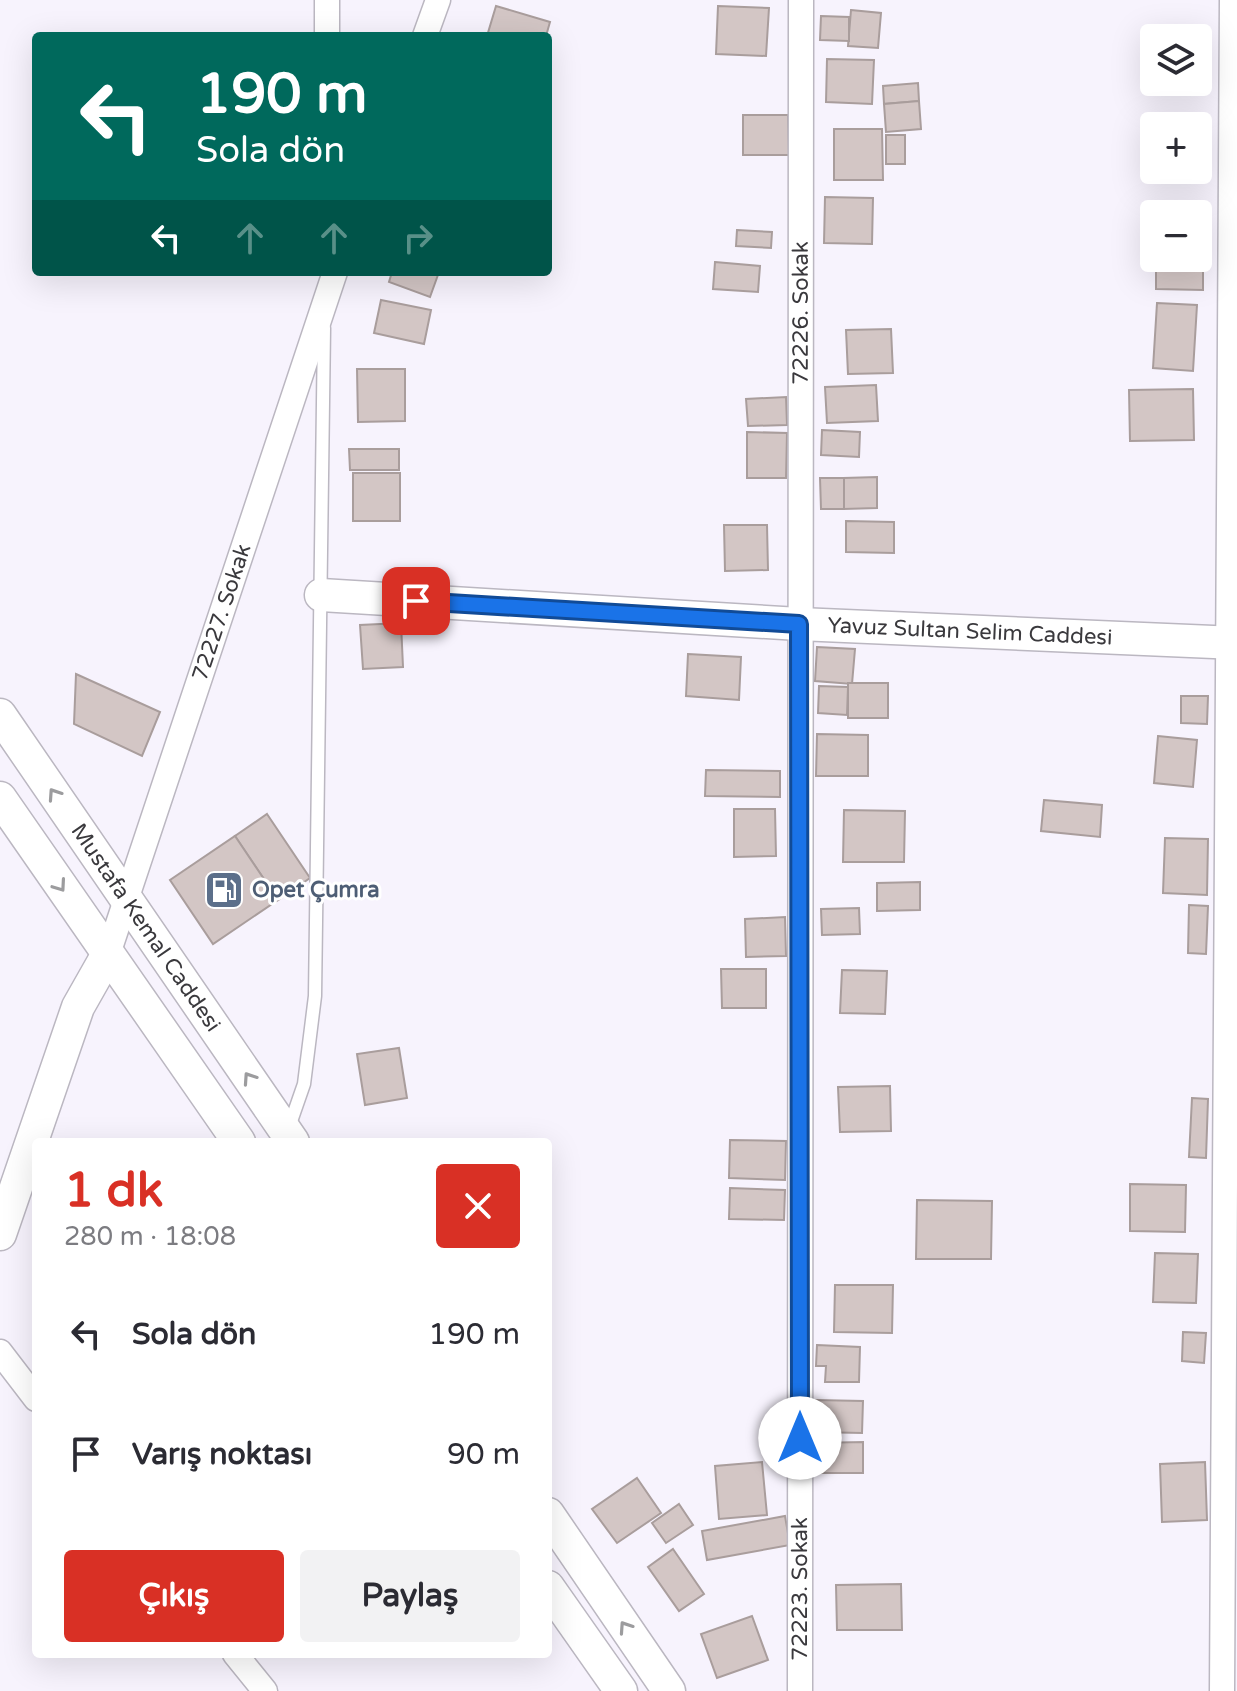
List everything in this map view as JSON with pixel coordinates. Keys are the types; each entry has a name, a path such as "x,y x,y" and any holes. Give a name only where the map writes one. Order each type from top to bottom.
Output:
{"main road":[{"name":"Yavuz Sultan Selim Caddesi","path":"321,595 799,624 1232,642"},
{"name":"Mustafa Kemal Caddesi","path":"0,715 290,1138"},
{"name":"Mustafa Kemal Caddesi","path":"0,798 236,1138"},
{"path":"33,1138 78,1007 108,954"},
{"path":"0,1234 32,1141"},
{"path":"552,1520 669,1691"},
{"path":"552,1593 621,1691"}],"street":[{"path":"327,0 327,32"},
{"path":"426,32 438,0"},
{"name":"72226. Sokak","path":"799,624 801,0"},
{"path":"1222,1691 1232,642 1232,0"},
{"path":"325,276 325,297"},
{"name":"72227. Sokak","path":"108,954 333,276"},
{"name":"72223. Sokak","path":"799,624 800,1691"},
{"path":"0,1352 32,1394"},
{"path":"238,1658 265,1691"}],"lane":[{"path":"290,1138 304,1084 315,996 325,297"}],"building":[{"path":"496,6 550,22 547,32 488,32"},
{"path":"718,6 769,8 766,56 716,54"},
{"path":"851,10 881,13 878,48 848,46"},
{"path":"821,16 849,17 849,41 820,40"},
{"path":"827,59 874,60 872,104 826,102"},
{"path":"918,83 919,101 884,104 883,86"},
{"path":"919,101 921,129 886,132 884,104"},
{"path":"743,115 788,115 789,155 743,155"},
{"path":"834,129 882,129 883,180 834,180"},
{"path":"886,135 905,135 905,164 886,164"},
{"path":"825,197 873,198 872,244 824,243"},
{"path":"737,230 772,232 771,248 736,246"},
{"path":"715,262 760,266 758,292 713,289"},
{"path":"1156,272 1203,272 1203,290 1156,289"},
{"path":"391,276 438,276 430,297 389,282"},
{"path":"381,300 431,310 424,344 374,333"},
{"path":"1157,303 1197,305 1193,371 1153,368"},
{"path":"891,329 893,373 848,374 846,330"},
{"path":"357,369 405,369 405,421 358,422"},
{"path":"876,385 878,421 827,423 825,387"},
{"path":"1193,389 1194,440 1130,441 1129,390"},
{"path":"786,397 787,425 748,426 746,399"},
{"path":"822,430 860,432 859,457 821,455"},
{"path":"747,432 787,433 786,478 747,478"},
{"path":"349,449 399,449 399,470 350,470"},
{"path":"353,473 400,473 400,521 353,521"},
{"path":"877,477 877,508 844,509 844,478"},
{"path":"820,478 844,478 844,509 821,509"},
{"path":"846,521 894,522 894,553 846,552"},
{"path":"724,525 767,525 768,570 725,571"},
{"path":"401,623 403,667 363,669 360,625"},
{"path":"817,647 855,649 852,684 815,681"},
{"path":"688,654 741,657 739,700 686,696"},
{"path":"76,674 160,712 142,756 74,724"},
{"path":"848,683 888,683 888,718 848,718"},
{"path":"819,686 848,687 847,715 818,713"},
{"path":"1181,696 1208,696 1207,724 1181,723"},
{"path":"817,734 868,735 868,776 816,776"},
{"path":"1158,736 1197,740 1193,787 1154,783"},
{"path":"706,770 780,771 780,797 705,796"},
{"path":"1044,800 1102,805 1100,837 1041,831"},
{"path":"734,809 775,809 776,856 734,857"},
{"path":"844,810 905,811 904,862 843,862"},
{"path":"267,814 310,878 278,900 235,836"},
{"path":"235,836 278,900 213,944 170,880"},
{"path":"1165,838 1208,839 1207,895 1163,893"},
{"path":"920,882 920,910 877,911 877,883"},
{"path":"1189,905 1208,906 1206,954 1188,953"},
{"path":"859,908 860,934 822,935 821,909"},
{"path":"785,917 786,956 746,957 745,919"},
{"path":"721,969 766,969 766,1008 722,1008"},
{"path":"842,970 887,971 885,1014 840,1013"},
{"path":"399,1048 407,1098 365,1105 357,1054"},
{"path":"890,1086 891,1131 840,1132 838,1087"},
{"path":"1192,1098 1208,1099 1206,1158 1189,1157"},
{"path":"730,1140 786,1141 785,1180 729,1178"},
{"path":"1130,1184 1186,1185 1185,1232 1130,1231"},
{"path":"730,1188 785,1190 784,1220 729,1219"},
{"path":"917,1200 992,1201 991,1259 916,1259"},
{"path":"1155,1253 1198,1254 1196,1303 1153,1302"},
{"path":"835,1285 893,1285 892,1333 834,1332"},
{"path":"1183,1332 1206,1333 1204,1363 1182,1361"},
{"path":"817,1345 860,1347 859,1382 825,1382 826,1366 816,1366"},
{"path":"815,1400 863,1401 862,1433 815,1432"},
{"path":"863,1442 863,1473 814,1473 814,1443"},
{"path":"762,1462 767,1515 719,1519 715,1466"},
{"path":"1205,1462 1207,1520 1162,1522 1160,1464"},
{"path":"637,1478 661,1513 617,1543 592,1509"},
{"path":"679,1504 693,1525 666,1543 652,1523"},
{"path":"785,1516 790,1545 707,1560 702,1531"},
{"path":"673,1549 704,1594 679,1611 648,1567"},
{"path":"901,1584 902,1630 837,1630 836,1585"},
{"path":"752,1616 768,1660 717,1678 701,1634"}],"place":[{"name":"Opet Çumra","path":"224,890"}],"route":[{"path":"416,601 799,624 800,1438"}]}
